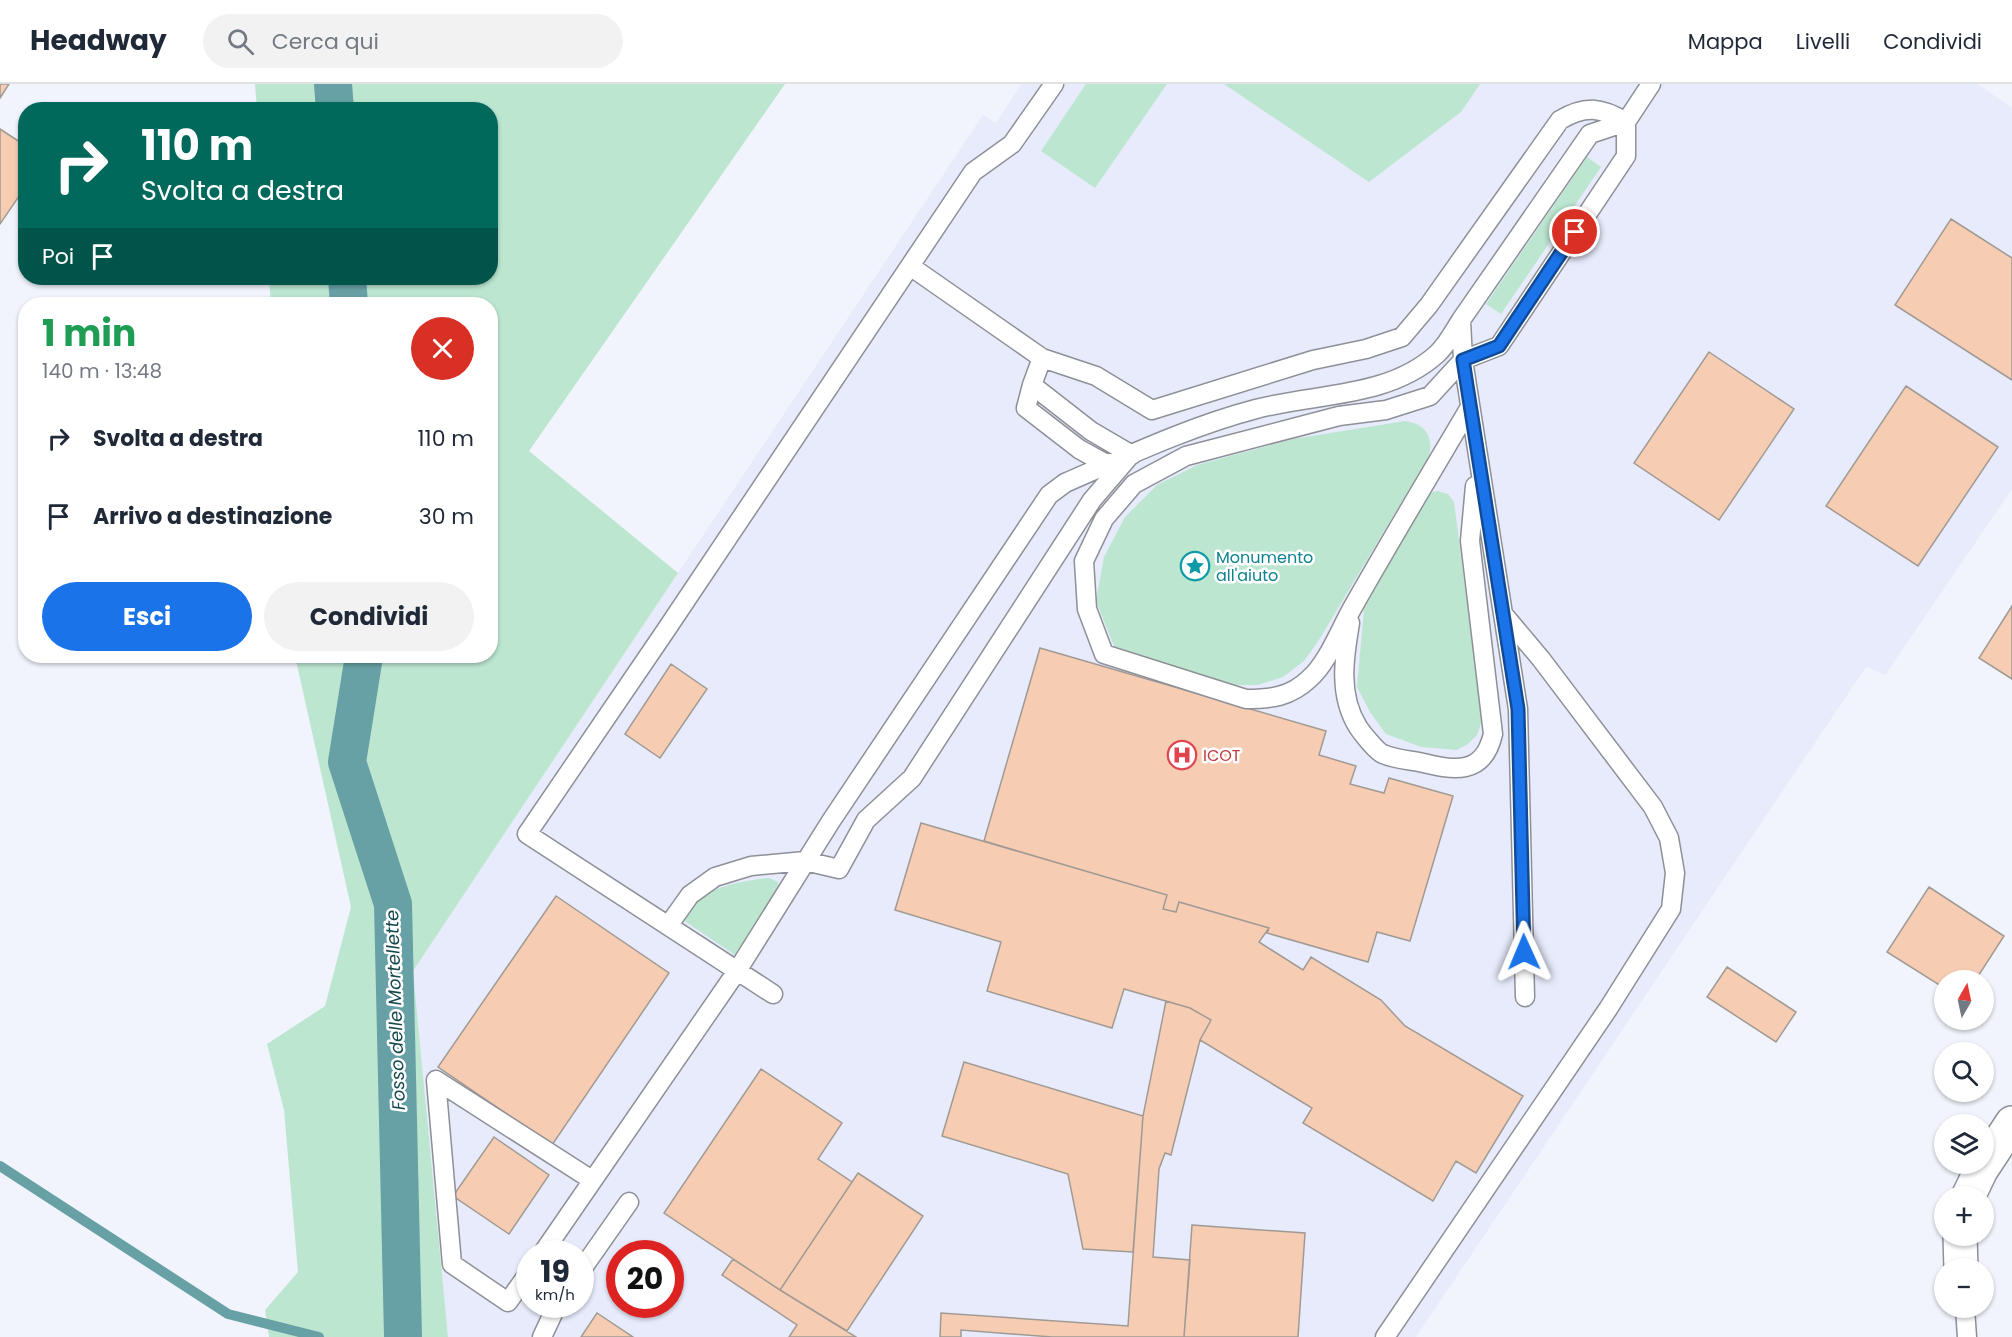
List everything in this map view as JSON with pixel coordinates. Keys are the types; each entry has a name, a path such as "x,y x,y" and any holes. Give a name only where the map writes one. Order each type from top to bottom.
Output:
{"street":[{"path":"1973,1186 1981,1170 2012,1123"}],"lane":[{"path":"773,994 526,834 664,633 973,172 1012,144 1054,84"},
{"path":"1470,407 1353,605 1324,659 1311,678 1292,692 1269,699 1246,699 1104,654 1086,609 1084,561 1104,519 1134,484 1186,456 1339,416 1386,410 1430,396 1463,360 1499,346 1626,156 1626,122 1648,85"},
{"path":"910,266 1042,358 1096,376 1152,410 1313,360 1366,349 1402,337 1429,305 1560,120 1573,112 1588,109 1602,110 1626,122"},
{"path":"551,1240 737,971 806,861 1049,495 1065,483 1202,426 1257,408 1368,388 1406,376 1438,353 1590,134 1626,122"},
{"path":"1461,320 1463,360 1518,709 1525,997"},
{"path":"1042,358 1026,408 1079,449 1108,465"},
{"path":"1032,385 1091,431 1132,455"},
{"path":"1353,605 1344,657 1345,693 1358,727 1381,754 1460,769 1483,758 1490,747 1493,734 1470,541 1478,454"},
{"path":"668,926 690,895 715,877 751,866 806,861 839,869 866,820 912,778 1092,500 1132,455"},
{"path":"1385,1337 1608,1009 1671,909 1675,873 1669,838 1653,807 1541,659 1504,615"},
{"path":"516,1291 508,1302 452,1264 436,1080 592,1180"},
{"path":"594,1252 629,1202"},
{"path":"542,1337 551,1318"},
{"path":"1966,1318 1967,1337"}],"shaded area":[{"name":"ICOT","path":"1021,84 1978,84 2012,108 2012,489 1885,675 1866,667 1416,1337 448,1337 413,971 983,115 996,123"}],"green space":[{"path":"255,84 785,84 529,451 678,573 413,971 448,1337 269,1337 265,1310 298,1272 284,1110 267,1044 325,1006 351,907 297,663 498,663 498,297 270,297 270,285 498,285 498,102 256,102"},
{"path":"1086,84 1167,84 1095,188 1041,151"},
{"path":"1224,84 1480,84 1461,112 1369,182"},
{"path":"1587,157 1601,167 1501,314 1486,304"},
{"path":"1405,421 1418,425 1426,432 1430,443 1429,456 1319,640 1304,661 1283,677 1258,685 1231,685 1114,646 1096,601 1104,557 1125,517 1157,485 1197,465 1293,439"},
{"path":"1438,491 1448,494 1454,502 1481,710 1481,723 1477,735 1457,750 1421,747 1386,734 1370,712 1357,687 1364,609 1425,498"},
{"path":"769,878 778,882 779,889 735,955 683,920 695,902 711,891 741,882"}],"building":[{"path":"0,84 9,84 0,98"},
{"path":"0,129 18,141 18,198 0,224"},
{"path":"1951,219 2012,258 2012,380 1895,305"},
{"path":"1709,352 1794,409 1719,520 1634,463"},
{"path":"1906,386 1998,447 1918,566 1826,506"},
{"path":"2012,606 2012,679 1979,658"},
{"path":"1040,648 1326,731 1319,755 1356,766 1350,784 1384,793 1389,778 1453,796 1410,941 1377,932 1368,962 1267,933 1269,928 1179,902 1176,912 1163,909 1167,895 984,841"},
{"path":"671,664 707,689 660,758 625,734"},
{"path":"921,823 1167,895 1163,909 1176,912 1179,902 1269,928 1259,942 1303,970 1311,957 1381,1000 1405,1026 1523,1096 1476,1173 1456,1161 1433,1201 1303,1123 1312,1108 1200,1040 1211,1020 1190,1008 1124,989 1112,1028 987,991 1001,942 895,910"},
{"path":"1929,887 2004,936 1982,970 1934,970 1934,982 1887,952"},
{"path":"556,896 669,973 552,1145 438,1067"},
{"path":"1727,967 1796,1012 1776,1042 1707,997"},
{"path":"1166,1001 1190,1008 1211,1020 1200,1040 1171,1155 1165,1153 1159,1169 1153,1257 1190,1260 1184,1337 1052,1337 961,1330 961,1337 940,1337 941,1313 1128,1326 1143,1116"},
{"path":"964,1062 1143,1116 1133,1252 1083,1249 1068,1174 942,1136"},
{"path":"761,1069 842,1123 818,1159 852,1182 780,1290 664,1213"},
{"path":"494,1137 549,1175 509,1234 453,1196"},
{"path":"858,1173 923,1216 847,1331 780,1290"},
{"path":"1192,1225 1305,1233 1298,1337 1184,1337"},
{"path":"733,1259 856,1337 789,1337 797,1325 722,1275"},
{"path":"597,1313 633,1337 581,1337"}],"waterway":[{"name":"Fosso delle Mortellette","path":"333,84 334,102"},
{"name":"Fosso delle Mortellette","path":"348,285 348,297"},
{"name":"Fosso delle Mortellette","path":"363,663 347,762 393,904 403,1337"},
{"path":"0,1166 228,1314 319,1337"}],"place":[{"name":"Monumento all'aiuto","path":"1195,566"},
{"name":"ICOT","path":"1182,755"}],"route":[{"path":"1524,952 1518,709 1463,360 1499,346 1575,232"}]}
